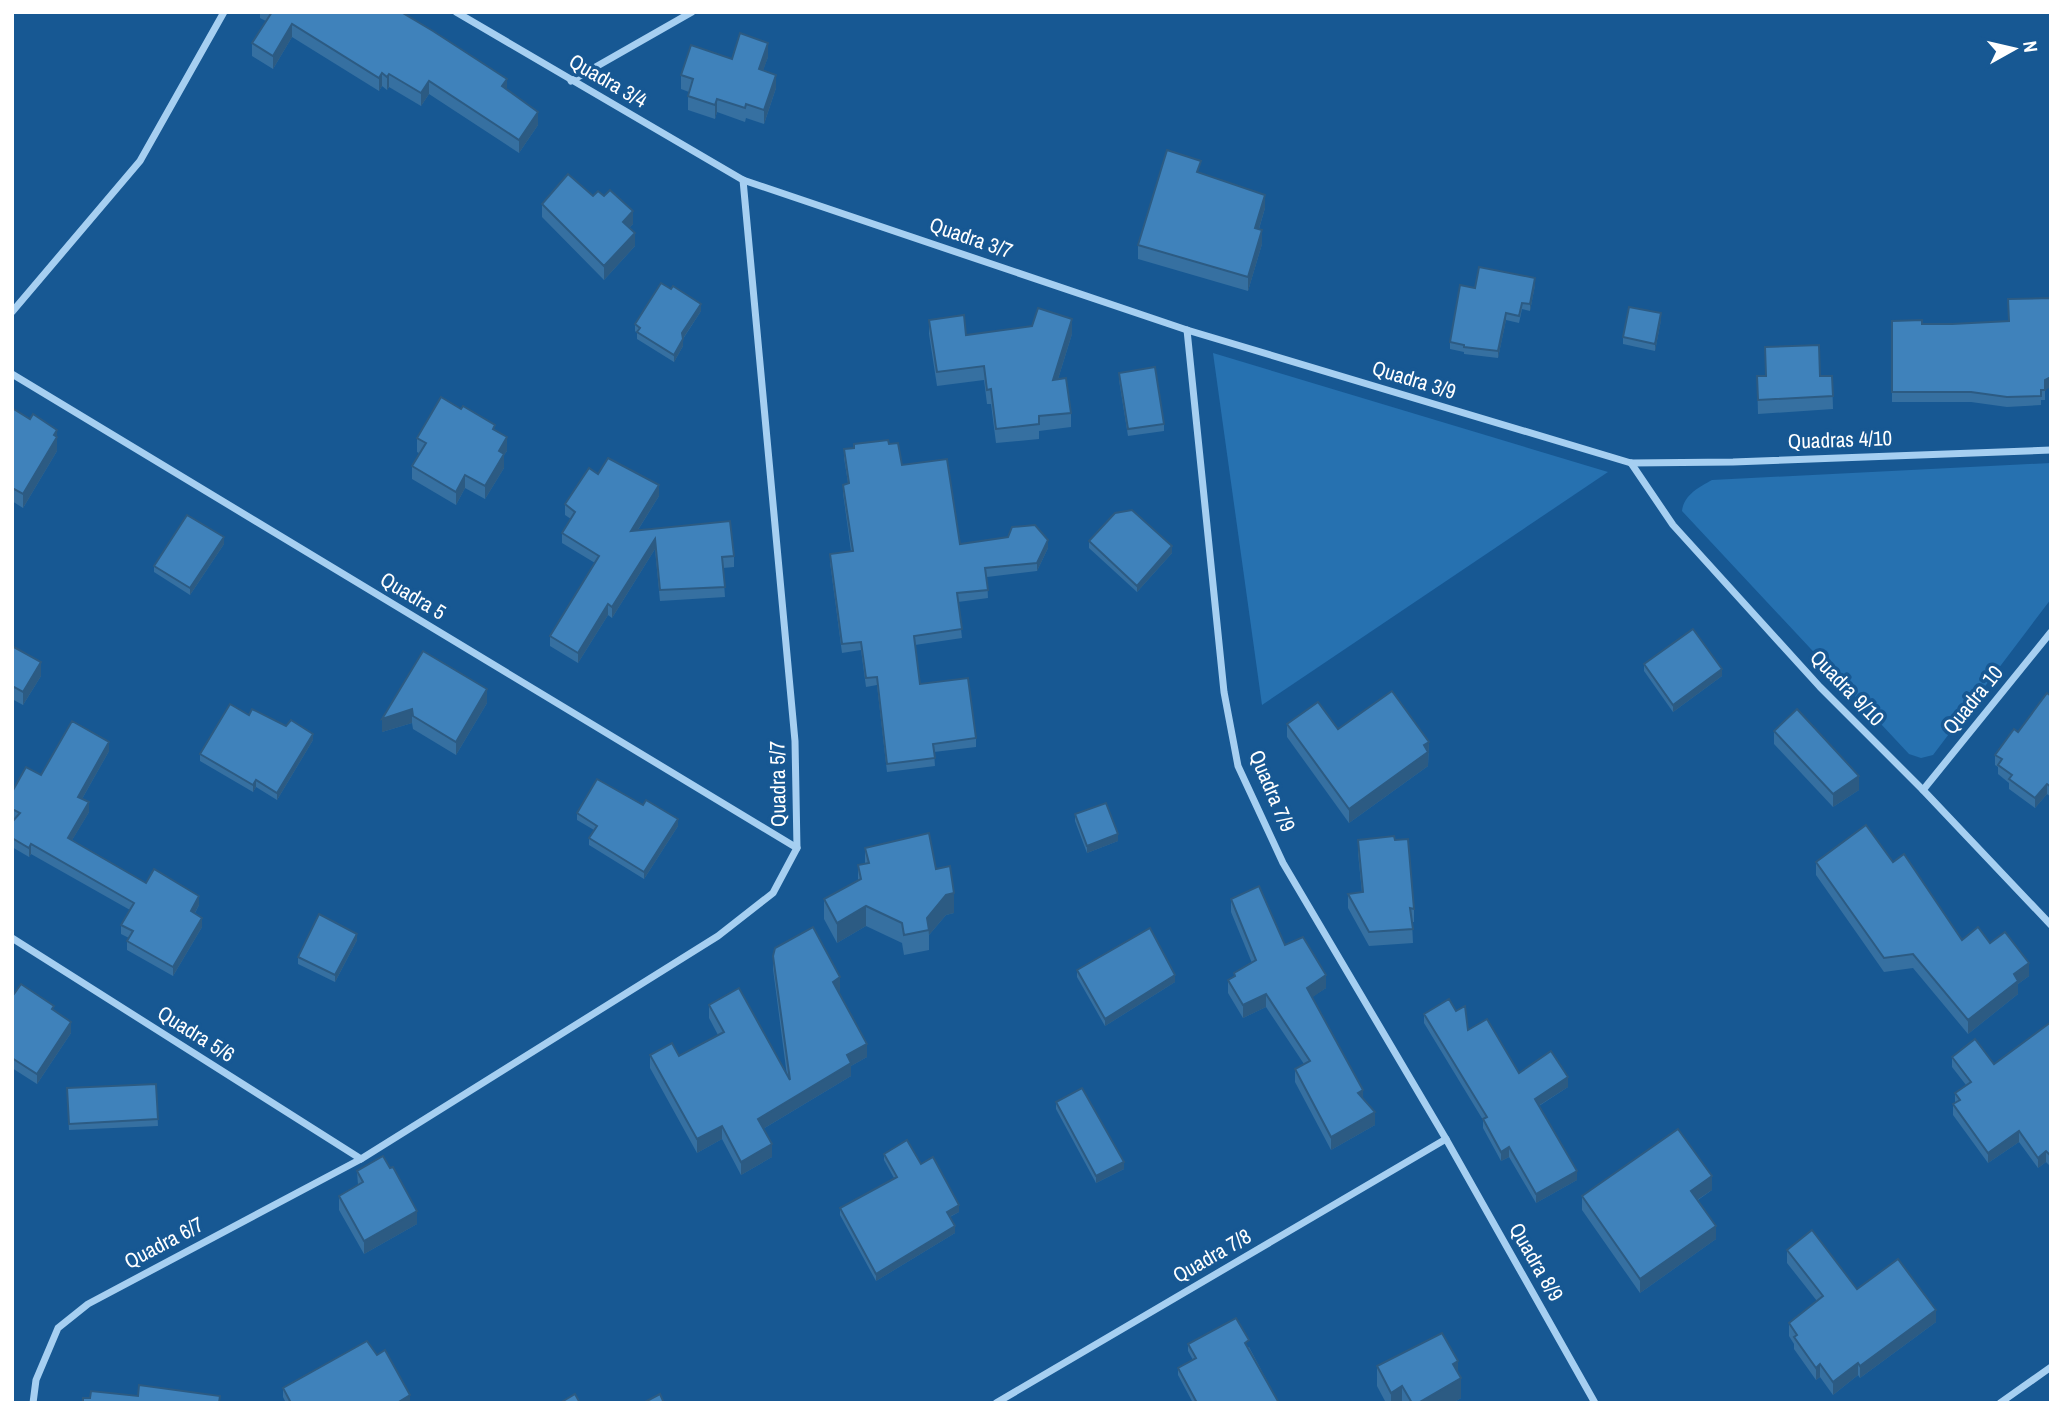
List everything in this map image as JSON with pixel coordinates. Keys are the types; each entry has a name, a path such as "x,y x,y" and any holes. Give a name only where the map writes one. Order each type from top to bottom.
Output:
{"street":[{"path":"12,312 140,161 224,12"},
{"name":"Quadra 3/4","path":"456,12 743,180"},
{"path":"571,81 692,12"},
{"name":"Quadra 3/7","path":"743,180 1187,331"},
{"name":"Quadra 5/7","path":"360,1159 718,936 773,893 797,848 795,741 743,180"},
{"name":"Quadra 3/9","path":"1187,331 1631,463"},
{"name":"Quadra 7/9","path":"1187,331 1224,692 1238,766 1283,863 1446,1139"},
{"name":"Quadra 5","path":"12,374 797,848"},
{"name":"Quadras 4/10","path":"1631,463 1733,462 2051,450"},
{"name":"Quadra 9/10","path":"1631,463 1673,525 1820,687 1923,790 2051,925"},
{"name":"Quadra 10","path":"1923,790 2051,632"},
{"name":"Quadra 5/6","path":"12,938 360,1159"},
{"name":"Quadra 7/8","path":"996,1403 1446,1139"},
{"name":"Quadra 8/9","path":"1446,1139 1595,1403"},
{"name":"Quadra 6/7","path":"33,1403 36,1381 58,1328 88,1304 360,1159"},
{"path":"2000,1403 2051,1367"}],"shaded area":[{"path":"1213,353 1608,472 1262,705"},
{"path":"2051,463 2051,599 1933,755 1921,758 1909,754 1682,511 1689,496 1712,480"}],"building":[{"path":"272,12 401,12 507,79 502,86 538,112 519,140 429,81 421,93 389,74 387,77 382,73 379,78 292,24 273,56 252,43"},
{"path":"740,33 768,43 759,69 776,75 764,110 746,104 745,108 717,99 715,105 688,96 693,79 681,75 691,45 732,59"},
{"path":"1167,150 1201,161 1197,172 1265,195 1255,228 1262,230 1248,277 1138,245"},
{"path":"568,174 593,196 598,191 604,196 610,190 633,211 623,222 635,233 604,266 542,204"},
{"path":"1479,267 1535,278 1530,304 1522,303 1519,316 1506,313 1498,351 1464,347 1450,342 1460,285 1475,288"},
{"path":"661,283 671,289 673,286 701,304 682,333 683,339 674,355 637,332 640,328 635,324"},
{"path":"2051,298 2051,377 2045,380 2045,390 2041,390 2041,396 2007,397 1971,392 1892,392 1892,321 1922,320 1922,324 1952,324 2009,321 2008,299"},
{"path":"1629,307 1661,313 1655,344 1623,337"},
{"path":"1038,308 1072,319 1053,380 1066,378 1071,413 1039,416 1039,424 996,429 991,389 987,390 984,366 937,372 929,320 964,315 966,335 1032,326"},
{"path":"1819,345 1820,376 1832,376 1833,396 1758,400 1757,376 1766,376 1765,347"},
{"path":"1155,367 1164,424 1128,429 1119,373"},
{"path":"441,397 461,409 463,406 495,425 493,429 507,437 499,451 504,454 485,486 465,475 456,492 412,466 426,443 417,438"},
{"path":"12,408 30,419 33,414 57,430 54,435 57,437 23,494 12,488"},
{"path":"888,440 889,444 898,443 902,465 947,459 960,544 1008,537 1012,527 1035,525 1048,540 1037,563 985,568 988,590 957,593 962,629 914,636 920,684 968,678 976,738 933,744 935,758 887,764 877,677 866,678 861,642 842,644 830,554 853,551 843,485 849,483 844,449 854,448 854,444"},
{"path":"608,458 659,485 631,531 730,521 734,556 722,557 725,587 660,590 655,539 612,607 608,604 578,653 550,636 599,556 562,533 575,512 565,504 589,468 598,474"},
{"path":"1132,510 1172,546 1137,586 1089,541 1115,513"},
{"path":"187,515 224,537 190,588 154,566"},
{"path":"1693,629 1722,669 1673,705 1644,664"},
{"path":"12,646 41,662 23,692 12,686"},
{"path":"423,651 487,689 456,742 413,716 412,709 382,719"},
{"path":"1392,691 1429,742 1424,745 1428,752 1349,809 1287,724 1318,702 1338,729"},
{"path":"2047,693 2051,696 2051,787 2047,784 2035,798 2009,779 2012,775 1998,765 2002,759 1995,755 2014,729 2018,732"},
{"path":"230,704 249,715 252,709 286,726 291,720 313,734 277,793 256,780 253,785 200,754"},
{"path":"1797,709 1859,776 1833,794 1774,731"},
{"path":"72,721 109,742 78,797 89,802 68,838 146,883 154,869 199,896 191,911 202,918 173,967 127,941 133,931 121,925 134,903 31,844 29,848 12,838 12,822 20,813 12,809 12,792 26,767 41,775"},
{"path":"597,779 643,805 646,800 678,819 644,872 589,838 597,826 577,813"},
{"path":"1106,803 1118,834 1087,846 1075,814"},
{"path":"1866,825 1893,862 1904,854 1962,940 1978,927 1990,943 2005,932 2029,963 2014,974 2018,981 1968,1020 1913,954 1884,958 1816,862"},
{"path":"929,833 936,869 950,866 954,893 946,895 927,918 929,930 904,935 902,923 866,906 837,923 824,899 861,879 858,865 869,863 865,848"},
{"path":"1394,836 1395,840 1408,839 1414,909 1410,908 1413,929 1369,932 1348,894 1363,892 1358,840"},
{"path":"1259,886 1285,945 1303,937 1326,975 1307,988 1363,1090 1358,1093 1375,1112 1331,1137 1295,1069 1310,1061 1266,994 1243,1005 1228,980 1235,976 1234,973 1256,960 1231,899"},
{"path":"319,914 357,934 335,975 298,957"},
{"path":"813,927 840,977 833,982 867,1044 847,1055 851,1063 758,1119 772,1144 741,1162 722,1126 697,1139 650,1055 672,1043 679,1056 724,1032 709,1005 739,988 790,1080 773,956 775,948"},
{"path":"1150,928 1175,975 1105,1019 1077,970"},
{"path":"21,984 54,1006 52,1009 71,1022 37,1074 12,1058 12,993 14,994"},
{"path":"1449,999 1456,1011 1465,1006 1468,1030 1487,1019 1519,1073 1551,1051 1568,1077 1535,1099 1577,1171 1536,1194 1509,1147 1501,1152 1483,1119 1487,1117 1424,1014"},
{"path":"2051,1022 2051,1156 2046,1151 2038,1158 2019,1131 1988,1153 1953,1104 1960,1100 1955,1093 1971,1082 1952,1057 1975,1039 1994,1064"},
{"path":"156,1084 158,1119 69,1124 67,1088"},
{"path":"1082,1088 1124,1162 1096,1176 1056,1102"},
{"path":"1678,1129 1712,1176 1691,1191 1716,1226 1640,1279 1582,1196"},
{"path":"907,1140 921,1164 933,1157 959,1205 947,1212 955,1226 876,1274 840,1208 897,1177 884,1154"},
{"path":"383,1156 390,1168 393,1167 417,1211 364,1241 339,1196 363,1182 357,1171"},
{"path":"1812,1230 1857,1289 1898,1259 1936,1310 1860,1366 1858,1363 1833,1382 1820,1364 1816,1368 1794,1337 1797,1335 1789,1323 1823,1296 1787,1250"},
{"path":"1236,1318 1249,1340 1245,1343 1279,1403 1197,1403 1178,1368 1196,1358 1188,1344"},
{"path":"1442,1333 1458,1361 1453,1364 1461,1378 1418,1403 1412,1403 1402,1386 1391,1393 1377,1366"},
{"path":"367,1341 377,1355 385,1350 410,1395 397,1403 291,1403 283,1388"},
{"path":"139,1385 220,1396 219,1403 83,1403 83,1398 90,1398 91,1391 138,1396"},
{"path":"575,1394 580,1403 560,1403"},
{"path":"660,1394 664,1403 643,1403"}]}
